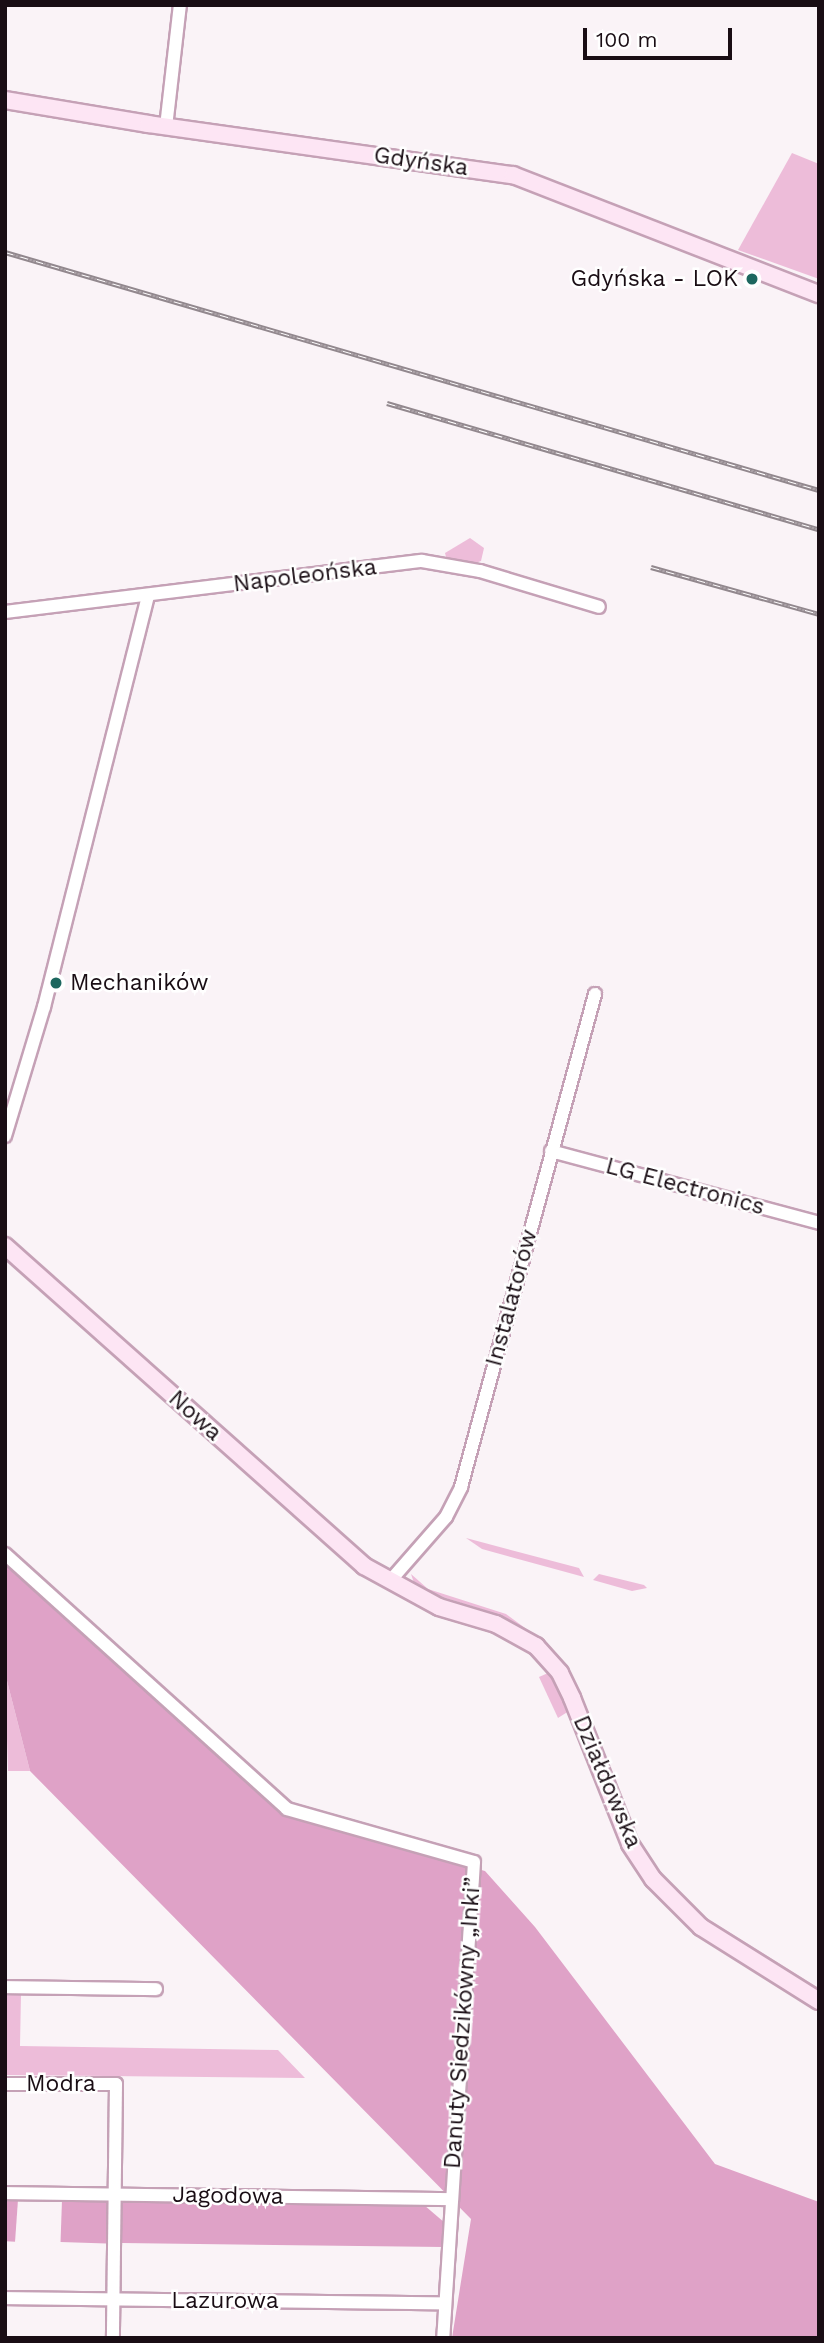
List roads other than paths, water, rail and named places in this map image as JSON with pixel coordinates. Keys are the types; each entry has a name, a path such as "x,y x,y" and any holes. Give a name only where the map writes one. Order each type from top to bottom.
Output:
{"street":[{"path":"166,127 180,5"},
{"name":"Gdyńska","path":"5,100 166,127 513,174 819,294"},
{"name":"Napoleońska","path":"5,612 422,561 480,571 599,607"},
{"path":"5,1136 44,1007 148,596"},
{"name":"Instalatorów","path":"390,1581 446,1517 461,1487 595,994"},
{"name":"LG Electronics","path":"551,1152 819,1223"},
{"name":"Nowa","path":"5,1246 343,1549 390,1581"},
{"name":"Danuty Siedzikówny „Inki”","path":"5,1554 287,1809 474,1862 466,2031 451,2199 443,2338"},
{"name":"Działdowska","path":"390,1581 439,1607 516,1633 542,1653 572,1698 630,1844 653,1880 701,1927 819,2001"},
{"path":"5,1987 156,1989"},
{"name":"Modra","path":"5,2084 116,2084 115,2194"},
{"name":"Jagodowa","path":"5,2193 451,2199"},
{"path":"113,2338 115,2194"},
{"name":"Lazurowa","path":"5,2298 445,2303"}],"railway":[{"path":"5,252 819,490"},
{"path":"387,403 819,529"},
{"path":"651,567 819,614"}],"place":[{"name":"Gdyńska - LOK","path":"752,279"},
{"name":"Mechaników","path":"56,983"}]}
